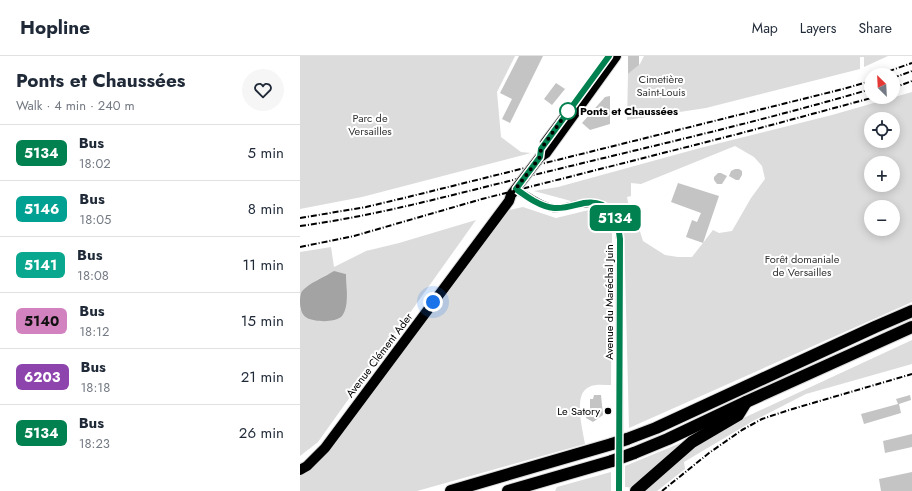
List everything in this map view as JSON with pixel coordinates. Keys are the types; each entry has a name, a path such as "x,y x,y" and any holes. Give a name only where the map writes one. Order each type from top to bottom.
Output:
{"highway":[{"path":"451,491 612,444 656,428 912,311"},
{"path":"508,491 612,461 634,453 668,439 912,327"},
{"path":"636,491 692,442 738,415 746,402"}],"main road":[{"path":"540,157 541,149 609,56"},
{"path":"516,194 540,157 546,153 616,56"},
{"name":"Avenue Clément Ader","path":"300,462 320,446 502,203 516,194"},
{"name":"Avenue Clément Ader","path":"300,470 307,466 325,448 516,194"}],"street":[{"name":"Avenue du Maréchal Juin","path":"516,194 553,208 586,203 598,204 607,208 617,222 620,239 619,491"}],"green space":[{"name":"Parc de Versailles","path":"300,56 515,56 497,92 501,137 521,152 531,153 362,197 300,209"},
{"name":"Cimetière Saint-Louis","path":"644,56 888,56 864,67 864,57 860,57 860,69 706,108 627,120 628,74 640,64"},
{"name":"Forêt domaniale de Versailles","path":"912,92 912,302 629,428 624,228 614,212 600,201 571,201 534,191 558,187 700,148 870,104 900,104 900,95","holes":["735,146 754,157 762,166 765,179 751,198 732,231 719,233 713,230 692,257 665,255 643,241 638,225 632,222 627,197 631,196 631,183 641,184"]},
{"path":"523,207 556,218 593,209 602,215 612,232 611,385 592,386 582,393 580,400 580,415 585,444 417,491 300,491 300,471 327,451 509,210"},
{"path":"476,220 318,442 300,456 300,309 307,318 329,321 335,320 340,317 346,306 347,293 346,274 336,272 316,281 306,288 300,295 300,252 331,247 334,267 366,251 399,243"},
{"path":"912,340 912,364 806,394 753,421 684,462 685,469 657,491 642,491 672,464 704,440 735,422"},
{"path":"688,440 635,488 625,487 625,466"},
{"path":"611,472 611,491 555,491 557,487"}],"shaded area":[{"path":"334,271 346,274 347,301 342,316 330,321 320,321 307,318 303,315 301,309 301,293 311,284"}],"building":[{"path":"519,56 543,56 510,123 502,119 512,99 500,93"},
{"path":"628,56 639,56 639,65 628,74"},
{"path":"556,83 565,89 552,105 544,99"},
{"path":"610,96 610,124 590,130 582,123 605,97"},
{"path":"735,169 742,171 742,175 739,180 729,176 731,171"},
{"path":"718,173 727,176 722,184 717,184 714,180 714,177"},
{"path":"678,183 719,196 703,243 686,237 692,220 697,222 701,213 671,202"},
{"path":"594,395 601,395 603,415 593,422 586,418 587,409 590,409 590,399 593,399"},
{"path":"910,395 911,400 899,404 901,413 864,424 861,414 898,404 896,399"},
{"path":"912,434 912,447 885,453 883,441"},
{"path":"912,472 912,491 881,491 879,479"}],"railway":[{"path":"898,68 912,63"},
{"path":"900,75 912,71"},
{"path":"900,85 912,81"},
{"path":"300,218 366,207 408,197 864,83"},
{"path":"300,226 361,216 422,202 748,123 864,91"},
{"path":"300,247 354,236 482,199 738,134 864,100"},
{"path":"662,491 709,453 742,430 762,419 912,374"}],"bus line":[{"name":"5134","path":"609,56 541,149 540,157 516,189 537,203 553,208 586,203 598,204 607,208 617,222 620,239 619,491"}],"place":[{"name":"Ponts et Chaussées","path":"568,111"},
{"name":"Le Satory","path":"608,411"}],"route":[{"path":"433,302 510,201 511,195 540,157 541,149 568,111"}]}
